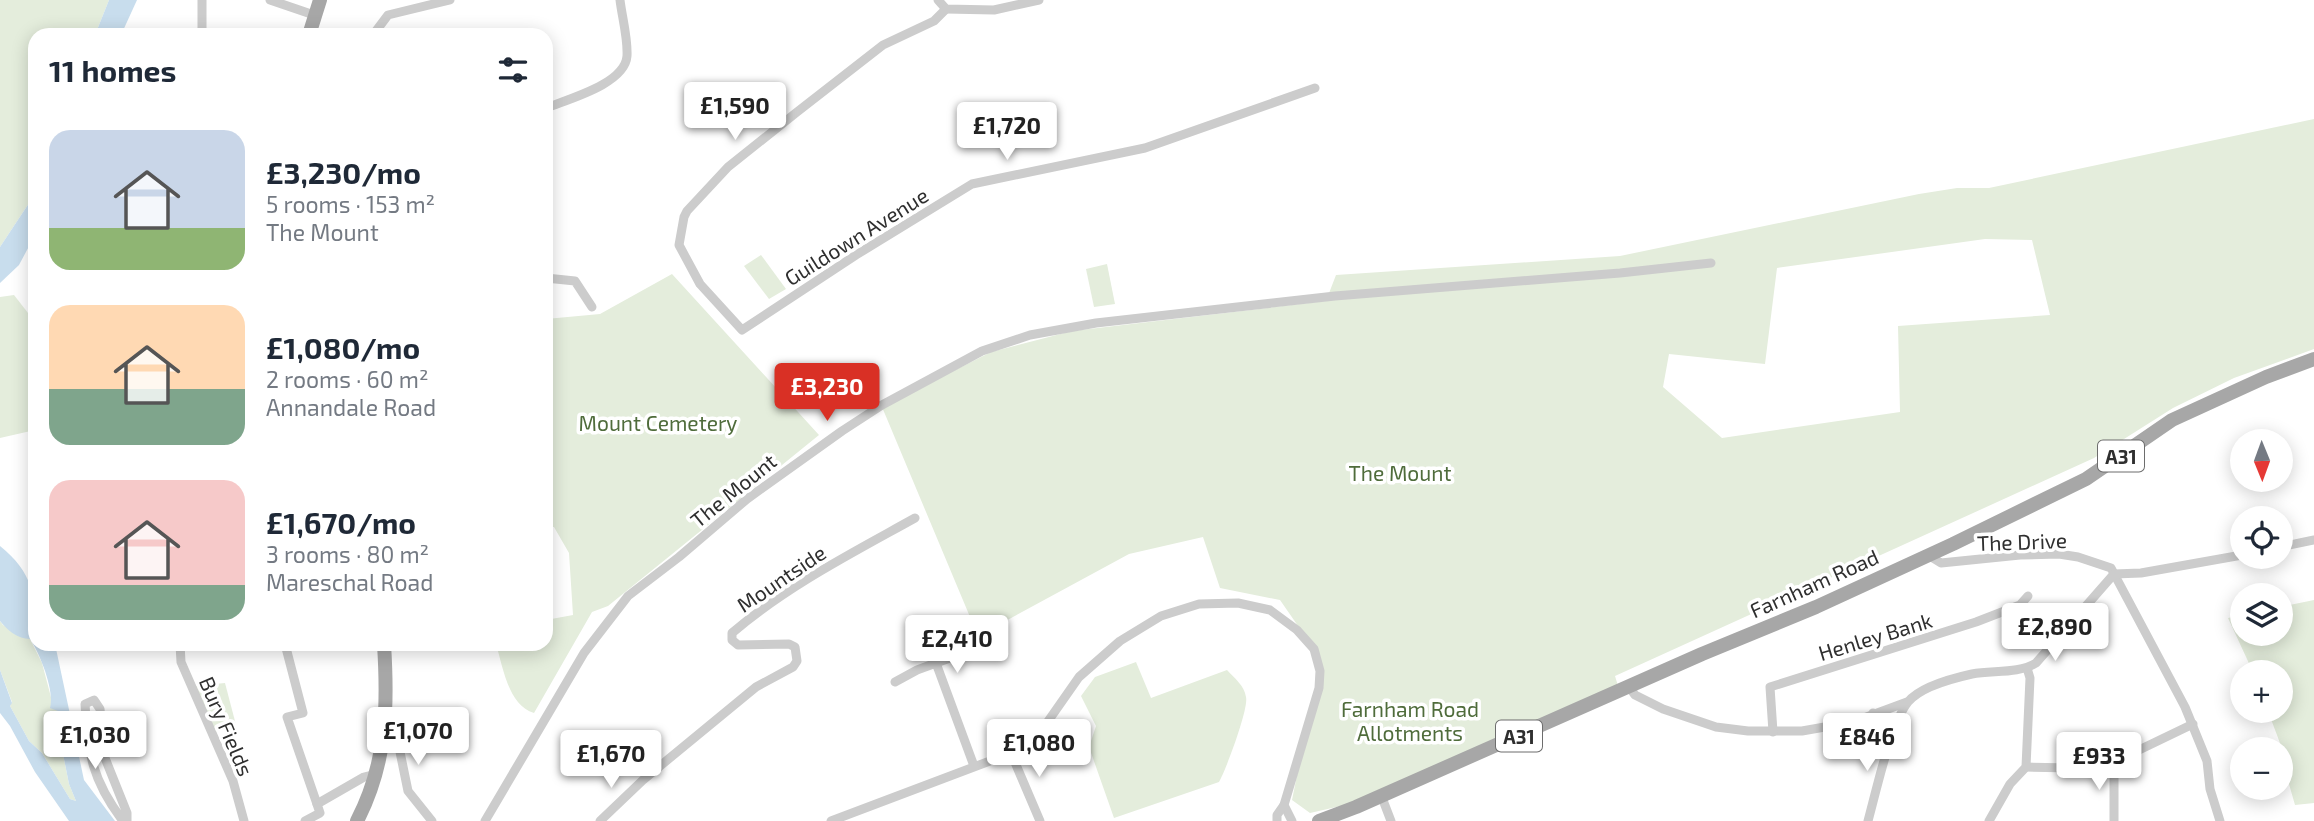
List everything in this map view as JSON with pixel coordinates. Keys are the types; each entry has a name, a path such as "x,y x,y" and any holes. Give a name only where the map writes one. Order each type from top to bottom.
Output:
{"main road":[{"path":"311,28 320,0"},
{"name":"Farnham Road","path":"1319,821 1816,607 1928,555 2085,479 2172,420 2266,377 2314,359"},
{"path":"357,821 376,774 384,733 388,697 385,651"}],"street":[{"path":"202,0 202,28"},
{"path":"270,0 314,15"},
{"path":"378,28 388,15 450,0"},
{"path":"553,105 602,85 618,74 627,58 620,0"},
{"path":"938,0 946,9 994,10 1040,0"},
{"name":"Guildown Avenue","path":"946,9 934,21 883,45 728,167 687,211 679,245 700,284 742,330 856,255 972,184 1145,148 1315,88"},
{"name":"The Mount","path":"485,821 584,653 628,596 753,494 842,431 882,405 982,351 1030,335 1122,320 1335,296 1711,263"},
{"path":"553,279 575,281 592,307"},
{"name":"Mountside","path":"600,821 643,780 756,687 793,667 797,661 794,647 789,644 738,645 732,640 732,633 760,610 831,564 915,518"},
{"path":"2293,544 2314,540"},
{"name":"The Drive","path":"1928,555 1941,563 2059,554 2097,562 2111,568 2114,574"},
{"path":"1629,687 1635,695 1662,709 1716,727 1773,732 1802,731 1853,722 1908,702 1931,687 1951,679 2027,668 2036,663 2114,574 2141,573 2230,557"},
{"path":"2114,574 2170,675 2193,724 2208,769 2210,789 2220,821"},
{"name":"Henley Bank","path":"1773,732 1770,687 1976,622 2020,605 2028,596"},
{"path":"831,821 1011,753 1044,727 1079,677 1120,641 1161,616 1199,604 1238,603 1270,610 1297,630 1314,649 1320,671 1313,713 1277,821"},
{"name":"Bury Fields","path":"180,651 181,662 233,781 244,821"},
{"path":"287,651 303,713 288,716 318,808"},
{"path":"895,682 916,670 950,658"},
{"path":"936,663 974,766"},
{"path":"1989,821 2010,784 2026,767 2030,678 2027,668"},
{"path":"94,700 100,709 105,758 127,813 125,821 107,800 95,776 87,742 85,704 94,700"},
{"path":"1868,821 1893,733 1908,702"},
{"path":"1873,713 1893,733"},
{"path":"2026,767 2073,768 2114,762 2193,724"},
{"path":"384,733 399,747 408,791 432,821"},
{"path":"1011,753 1040,821"},
{"path":"2114,762 2114,821"},
{"path":"305,821 318,808 363,777 376,774"},
{"path":"1381,795 1391,821"},
{"path":"1284,804 1292,821"}],"green space":[{"path":"0,0 109,0 98,28 28,28 28,205 0,247"},
{"name":"The Mount","path":"2314,119 2314,349 2234,378 2173,408 2094,458 1615,676 1619,689 1354,803 1310,813 1292,800 1307,726 1319,688 1314,649 1280,600 1220,588 1203,537 1129,554 978,636 882,407 991,352 1072,331 1326,301 1336,275 1620,256 1919,194 1957,188 1989,188","holes":["1985,239 2032,240 2050,315 1898,326 1900,412 1722,438 1663,387 1669,354 1765,364 1777,268"]},
{"path":"761,255 786,289 769,299 744,266"},
{"path":"1107,264 1115,304 1094,307 1086,269"},
{"name":"Mount Cemetery","path":"672,274 819,435 608,606 592,612 534,713 525,709 512,694 498,651 553,651 553,619 573,615 569,553 553,527 553,318 600,314"},
{"path":"14,295 28,313 28,432 0,438 0,297"},
{"path":"2314,600 2314,803 2295,805 2293,737 2278,737 2272,723 2293,723 2293,660 2247,660 2241,646 2293,646 2293,604"},
{"path":"0,621 28,638 28,651 36,651 42,663 52,701 58,710 58,729 69,784 76,801 70,799 42,753 29,741 10,706 12,702 0,670"},
{"path":"1136,662 1151,698 1227,670 1239,682 1246,703 1236,739 1219,782 1114,818 1089,747 1096,726 1081,696 1095,677"},
{"path":"225,683 236,725 215,733 195,686"}],"water":[{"path":"109,0 137,0 124,28 98,28"},
{"path":"28,205 28,248 19,265 0,283 0,247"},
{"path":"0,546 21,568 28,582 28,639 13,633 0,621"},
{"path":"36,651 56,651 84,780 115,821 69,821 35,772 0,713 0,670 12,703 10,706 29,741 42,753 70,799 76,801 69,784 58,729 53,725 58,711 50,708 49,683"}],"park label":[{"name":"Farnham Road Allotments","path":"1410,720"}]}
